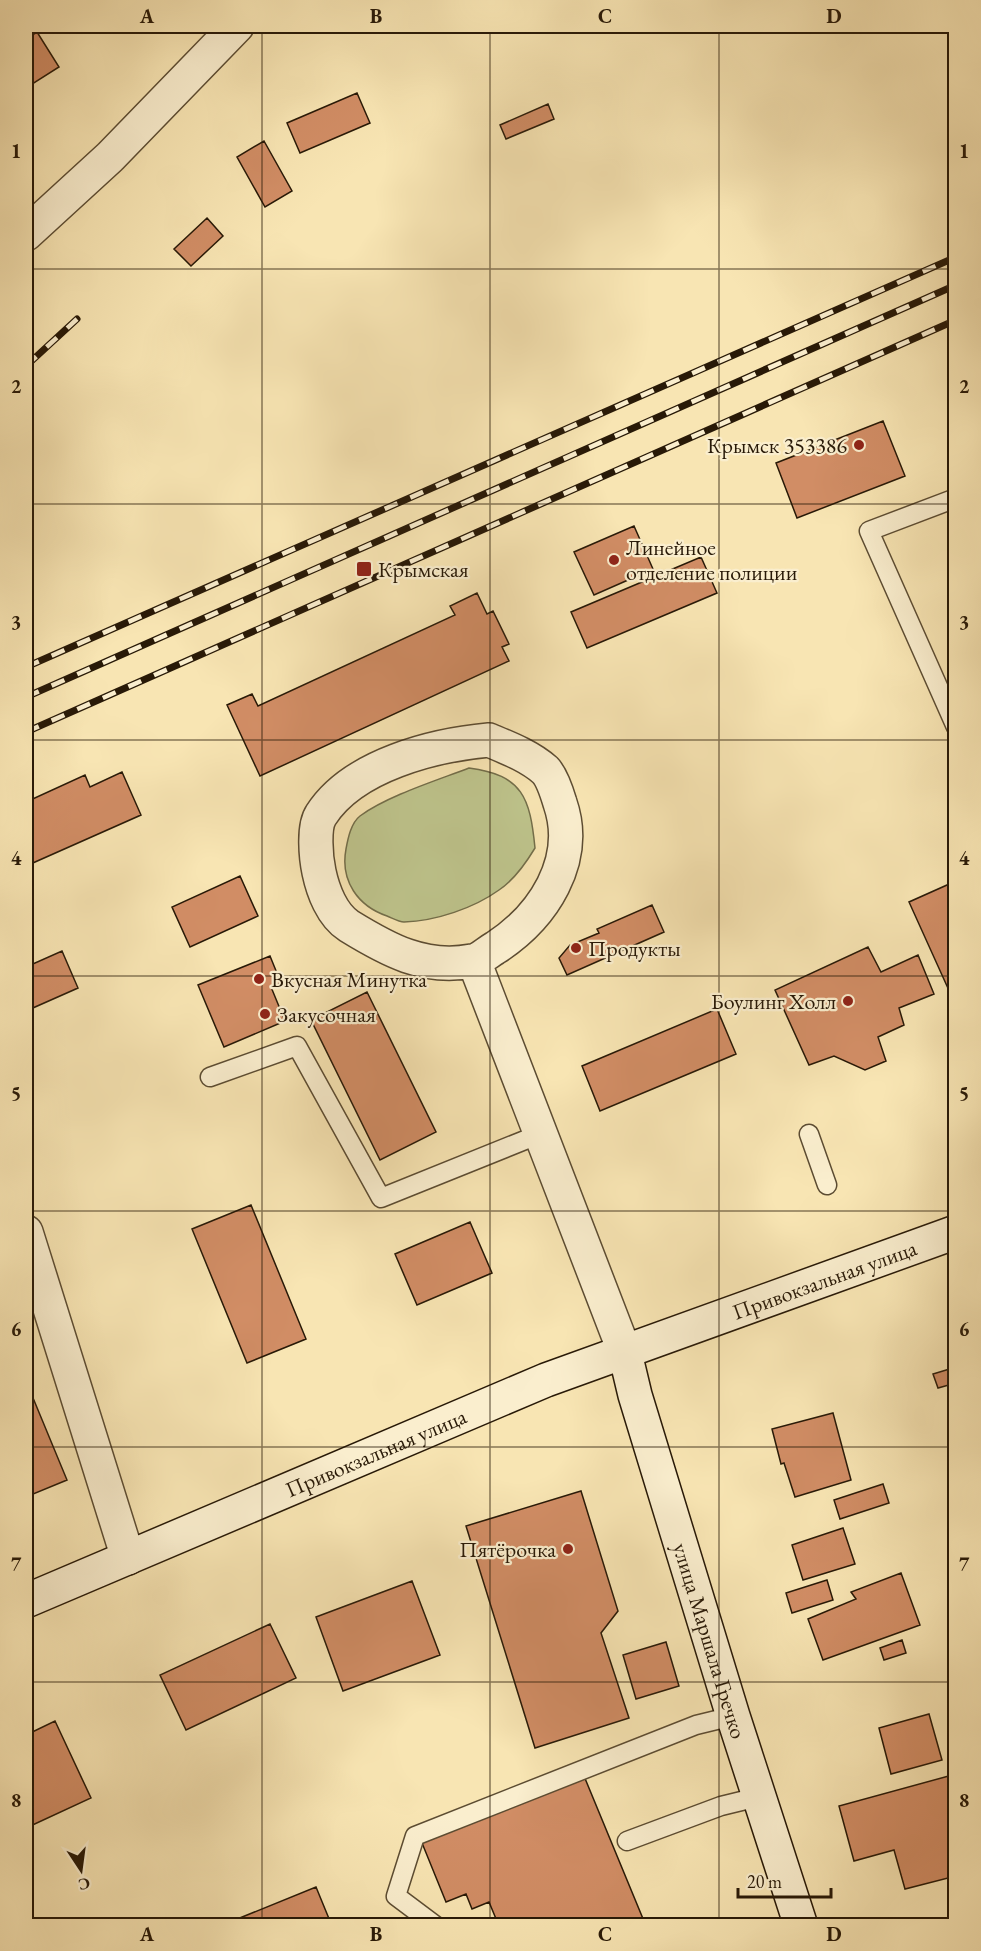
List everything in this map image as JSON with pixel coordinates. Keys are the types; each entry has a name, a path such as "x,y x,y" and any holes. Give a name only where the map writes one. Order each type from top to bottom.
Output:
{"street":[{"path":"27,230 110,157 237,26"},
{"path":"489,740 520,753 546,771 564,813 566,840 562,870 545,899 525,924 474,961 436,962 403,957 344,923 323,892 315,854 319,816 350,782 405,758 462,742 489,740"},
{"path":"474,961 625,1353"},
{"path":"26,1232 128,1558"},
{"name":"Привокзальная улица","path":"26,1601 546,1380 956,1232"},
{"name":"улица Маршала Гречко","path":"625,1353 635,1395 733,1716 801,1926"}],"lane":[{"path":"956,498 869,531 956,727"},
{"path":"210,1077 297,1046 381,1198 540,1134"},
{"path":"809,1134 827,1185"},
{"path":"436,1926 396,1896 415,1836 696,1725 733,1716"},
{"path":"627,1841 721,1806 758,1797"}],"green space":[{"path":"469,768 501,776 520,792 530,815 535,848 524,865 510,881 489,897 442,916 402,922 368,906 353,891 346,872 347,845 354,823 371,809 398,795"}],"building":[{"path":"37,32 59,67 26,88 26,39"},
{"path":"357,93 370,123 300,153 287,123"},
{"path":"548,104 554,119 506,139 500,125"},
{"path":"264,141 292,191 265,207 237,157"},
{"path":"207,218 223,236 191,266 174,249"},
{"path":"883,421 905,476 797,518 776,463"},
{"name":"Линейное отделение полиции","path":"634,526 653,569 594,595 574,552"},
{"path":"701,557 717,593 587,648 571,612"},
{"name":"Крымская","path":"477,593 487,614 493,611 509,644 502,647 509,661 260,776 227,705 252,694 258,706 455,615 450,606"},
{"path":"122,772 141,815 26,866 26,802 85,775 90,787"},
{"path":"240,876 258,916 190,947 172,907"},
{"path":"956,881 956,1006 909,902"},
{"path":"652,905 664,932 567,975 559,958 570,945 599,933 597,929"},
{"name":"Боулинг Холл","path":"868,947 881,972 918,955 934,994 899,1008 904,1025 878,1037 886,1061 865,1070 834,1056 809,1065 775,990"},
{"path":"62,951 78,988 26,1011 26,967"},
{"path":"270,956 281,983 271,987 285,1021 224,1047 198,985"},
{"path":"367,992 436,1132 380,1160 311,1020"},
{"path":"717,1009 736,1054 600,1111 582,1066"},
{"path":"251,1205 306,1339 247,1363 192,1229"},
{"path":"470,1222 492,1273 417,1305 395,1254"},
{"path":"956,1367 956,1383 938,1388 933,1374"},
{"path":"26,1381 67,1480 26,1497"},
{"path":"833,1413 851,1480 795,1497 784,1463 781,1464 772,1429"},
{"path":"883,1484 889,1503 840,1519 834,1500"},
{"path":"581,1491 618,1611 601,1633 629,1718 535,1748 466,1526"},
{"path":"843,1528 855,1564 803,1580 792,1545"},
{"path":"901,1573 920,1625 823,1660 808,1619 856,1599 851,1592"},
{"path":"827,1580 833,1600 792,1613 786,1593"},
{"path":"412,1581 440,1655 343,1691 316,1617"},
{"path":"270,1624 296,1678 186,1730 160,1675"},
{"path":"902,1640 906,1653 884,1660 880,1648"},
{"path":"666,1642 679,1686 636,1699 623,1655"},
{"path":"929,1714 942,1760 891,1774 879,1728"},
{"path":"55,1721 91,1798 26,1828 26,1735"},
{"path":"956,1774 956,1828 948,1830 950,1835 956,1833 956,1876 905,1889 894,1850 854,1861 839,1806"},
{"path":"584,1776 646,1926 499,1926 489,1902 472,1909 466,1894 446,1902 422,1843"},
{"path":"316,1887 332,1926 220,1926"}],"railway":[{"path":"26,667 956,257"},
{"path":"26,697 956,285"},
{"path":"26,366 77,319"},
{"path":"26,732 956,320"}],"place":[{"name":"Крымск 353386","path":"859,445"},
{"name":"Линейное отделение полиции","path":"614,560"},
{"name":"Крымская","path":"364,569"},
{"name":"Продукты","path":"576,948"},
{"name":"Вкусная Минутка","path":"259,979"},
{"name":"Боулинг Холл","path":"848,1001"},
{"name":"Закусочная","path":"265,1014"},
{"name":"Пятёрочка","path":"568,1549"}]}
